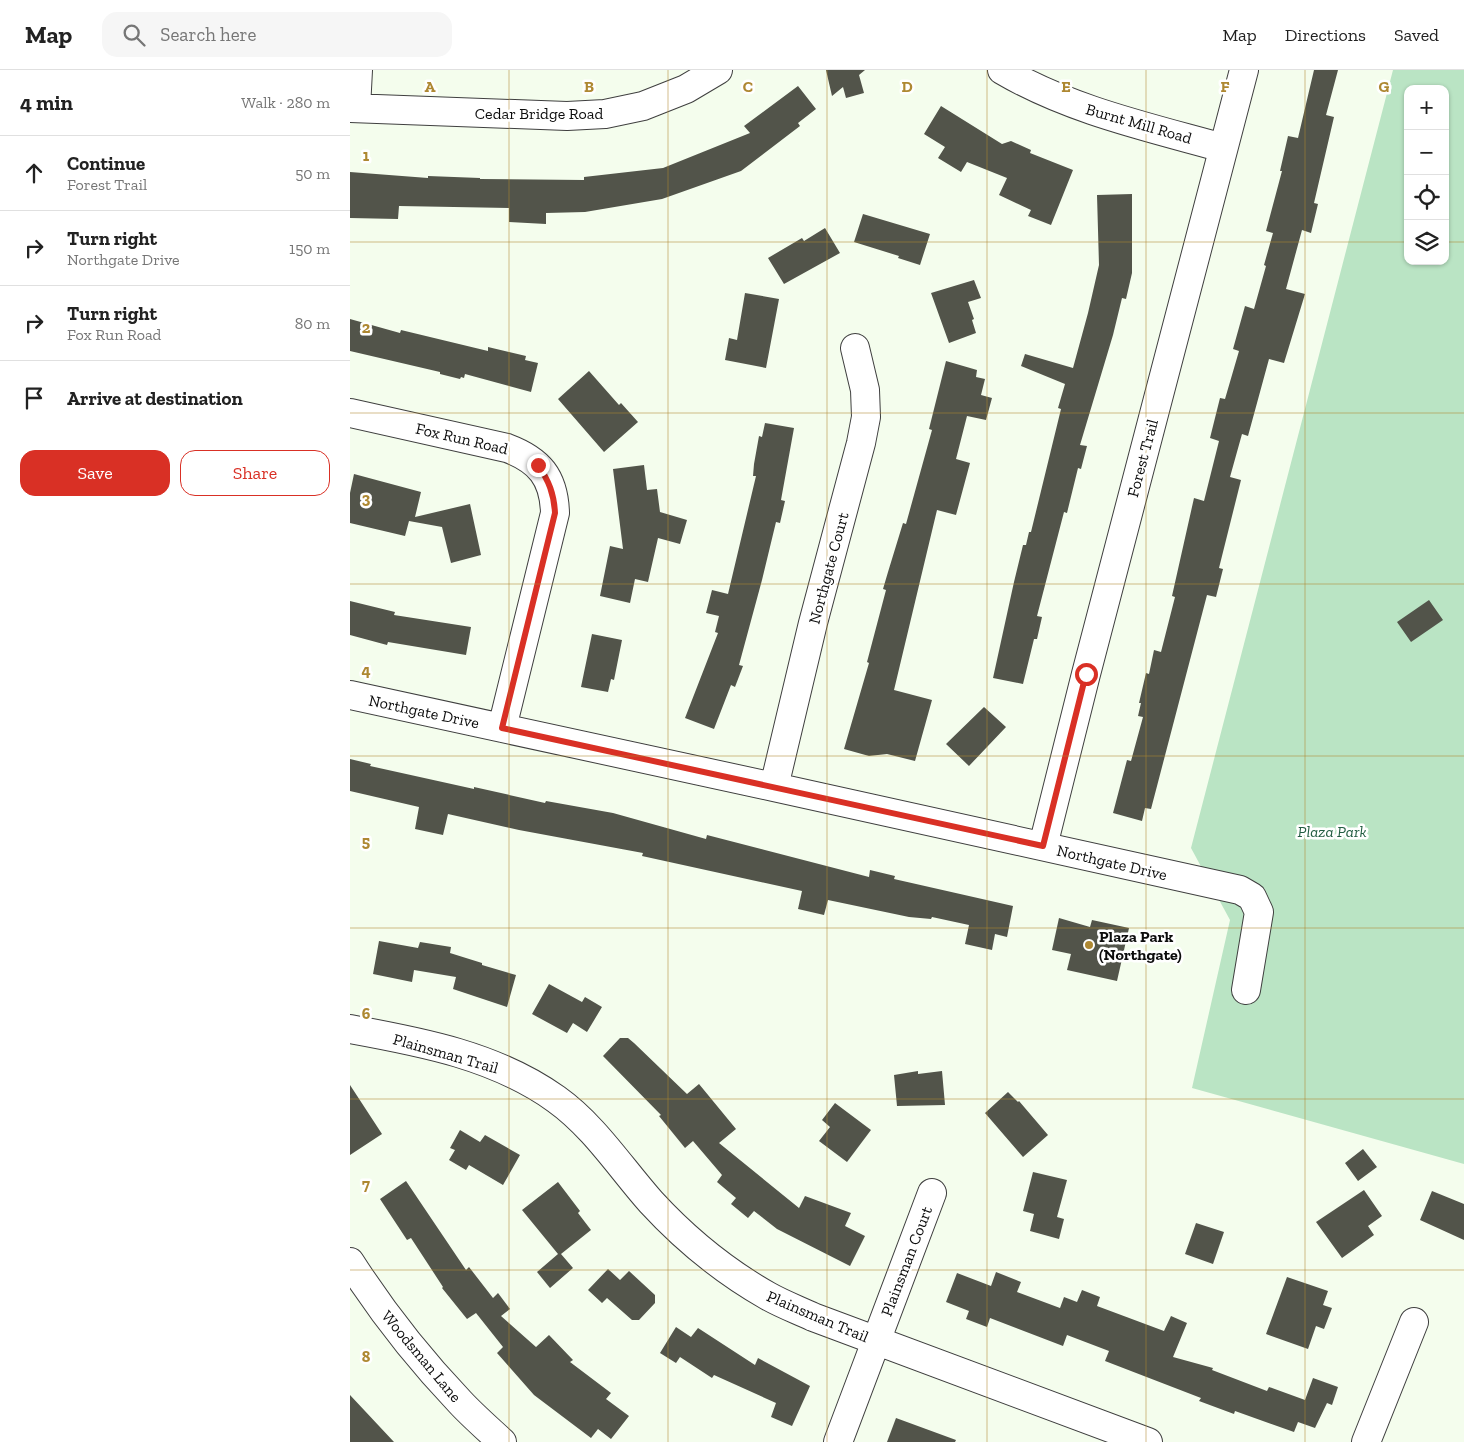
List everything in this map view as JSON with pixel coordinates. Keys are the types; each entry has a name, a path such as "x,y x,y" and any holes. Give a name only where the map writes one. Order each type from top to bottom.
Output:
{"street":[{"path":"353,108 358,70"},
{"name":"Cedar Bridge Road","path":"353,108 567,116 605,114 643,106 678,93 718,70"},
{"name":"Burnt Mill Road","path":"1002,70 1066,101 1108,116 1223,148"},
{"name":"Forest Trail","path":"1043,846 1244,70"},
{"name":"Northgate Court","path":"774,787 813,623 861,443 866,417 865,390 855,348"},
{"name":"Fox Run Road","path":"350,413 507,448 524,454 538,465 549,481 554,498 555,513 502,728"},
{"name":"Northgate Drive","path":"350,696 1240,890 1252,897 1259,912 1246,990"},
{"name":"Plainsman Trail","path":"350,1029 410,1040 494,1064 523,1078 557,1100 587,1126 676,1229 720,1266 769,1297 813,1317 1148,1442"},
{"name":"Plainsman Court","path":"838,1442 932,1193"},
{"name":"Woodsman Lane","path":"350,1262 372,1296 409,1344 460,1402 502,1442"},
{"path":"1366,1442 1414,1322"}],"green space":[{"name":"Plaza Park","path":"1393,70 1464,70 1464,1164 1192,1088 1230,920 1191,848"}],"building":[{"path":"826,70 865,70 859,75 864,93 846,98 843,87 832,96"},
{"path":"1314,70 1338,70 1326,115 1334,117 1314,203 1318,204 1311,233 1302,230 1286,289 1305,294 1284,363 1269,359 1248,436 1242,434 1230,477 1241,480 1219,568 1223,569 1216,597 1207,595 1151,809 1145,808 1142,821 1113,813 1127,760 1131,761 1143,717 1138,716 1146,673 1149,674 1154,650 1161,652 1175,597 1172,596 1194,498 1204,501 1219,441 1210,438 1220,398 1225,399 1239,351 1233,349 1245,306 1254,309 1266,266 1264,265 1273,233 1266,231 1282,171 1280,171 1288,136 1298,138"},
{"path":"798,86 816,109 798,123 800,126 741,171 662,199 585,212 546,213 546,224 509,222 509,208 399,206 398,219 350,218 350,172 428,178 428,176 480,179 584,180 584,177 663,168 750,133 744,126"},
{"path":"941,106 1002,144 1011,141 1031,150 1030,153 1073,170 1051,225 1028,216 1031,210 999,195 1007,178 967,162 961,172 938,158 945,147 924,134"},
{"path":"1132,194 1132,273 1126,299 1122,298 1113,335 1080,445 1087,446 1081,469 1078,468 1067,513 1064,512 1037,616 1042,617 1037,639 1034,639 1023,684 993,678 1023,545 1026,545 1029,532 1031,532 1061,409 1058,408 1065,384 1021,366 1025,354 1073,368 1099,265 1097,195"},
{"path":"863,214 930,234 920,265 898,258 899,256 854,242"},
{"path":"825,228 840,253 784,284 768,258 802,238 804,241"},
{"path":"974,280 981,298 968,302 974,319 972,320 976,333 949,343 931,293"},
{"path":"745,293 779,299 766,368 725,360 729,338 737,340"},
{"path":"350,319 400,333 401,330 488,351 488,347 526,356 525,360 538,363 531,392 465,374 464,378 461,377 460,379 440,374 440,372 350,351"},
{"path":"946,361 977,370 976,377 985,379 981,395 992,398 986,420 967,416 956,459 970,463 956,515 937,510 894,690 932,700 915,761 887,754 869,756 844,749 869,663 867,662 886,590 883,589 903,523 906,524 932,430 929,429"},
{"path":"589,371 619,405 621,403 638,422 604,452 558,399"},
{"path":"765,423 794,428 781,500 785,501 780,523 776,522 739,665 743,666 735,687 731,685 714,729 685,718 718,633 715,632 719,616 706,613 712,590 728,594 756,476 753,476 759,436 762,437"},
{"path":"644,465 647,490 657,489 660,512 687,520 680,544 658,538 648,582 635,579 630,603 600,596 610,546 623,549 613,469"},
{"path":"354,474 421,492 415,517 470,504 481,555 451,563 442,527 409,521 405,536 350,523 350,493"},
{"path":"1429,600 1443,620 1411,642 1397,622"},
{"path":"350,601 395,612 394,615 471,627 466,655 388,642 387,645 350,635"},
{"path":"592,634 622,640 614,680 611,679 608,692 581,687"},
{"path":"984,707 1006,727 969,766 946,744"},
{"path":"350,759 371,764 370,766 474,789 474,787 545,803 546,801 613,813 706,839 707,835 869,877 870,870 895,876 894,879 1013,906 1007,937 995,934 992,950 965,944 969,925 932,917 931,919 909,917 828,900 824,915 798,909 802,891 642,856 643,853 519,830 448,814 443,835 415,829 419,807 350,791"},
{"name":"Plaza Park (Northgate)","path":"1059,918 1090,927 1092,920 1129,928 1117,981 1067,970 1071,954 1052,950"},
{"path":"379,941 418,948 420,942 451,947 450,953 516,975 507,1007 453,989 456,977 414,970 412,982 373,974"},
{"path":"549,984 582,1002 585,997 602,1007 587,1032 573,1023 567,1033 532,1014"},
{"path":"620,1038 628,1038 634,1043 687,1094 699,1084 736,1129 719,1143 799,1208 805,1196 851,1213 845,1226 865,1236 850,1266 777,1229 754,1211 748,1218 731,1204 736,1198 717,1182 722,1175 693,1141 685,1148 659,1116 661,1115 603,1056"},
{"path":"918,1071 918,1074 942,1071 945,1105 897,1106 894,1075"},
{"path":"350,1085 382,1134 350,1155"},
{"path":"1008,1092 1019,1101 1048,1135 1023,1157 985,1113"},
{"path":"835,1103 871,1130 847,1162 819,1141 830,1127 822,1120"},
{"path":"460,1130 480,1142 485,1135 520,1155 503,1185 469,1165 466,1170 449,1160 455,1150 450,1148"},
{"path":"1363,1149 1377,1167 1358,1181 1345,1163"},
{"path":"1033,1172 1067,1180 1057,1217 1064,1219 1059,1239 1030,1231 1034,1214 1023,1211"},
{"path":"406,1181 466,1270 469,1267 493,1298 498,1293 510,1309 501,1316 536,1347 549,1335 573,1360 570,1362 611,1393 606,1399 629,1416 611,1439 598,1429 591,1438 534,1395 497,1353 503,1347 476,1313 467,1319 442,1288 411,1238 407,1240 380,1199"},
{"path":"558,1182 580,1211 578,1213 591,1230 561,1254 573,1268 550,1288 537,1272 558,1254 522,1210"},
{"path":"1364,1190 1382,1216 1368,1226 1374,1235 1342,1258 1316,1222"},
{"path":"1432,1191 1464,1204 1464,1240 1420,1220"},
{"path":"1196,1223 1224,1232 1213,1264 1185,1254"},
{"path":"608,1269 620,1280 629,1271 655,1295 655,1303 639,1320 632,1320 607,1298 602,1303 588,1290"},
{"path":"996,1272 1021,1282 1017,1292 1060,1308 1064,1297 1077,1302 1082,1290 1100,1297 1097,1306 1164,1331 1171,1316 1187,1323 1173,1357 1213,1368 1212,1370 1267,1391 1269,1387 1305,1400 1313,1378 1338,1387 1332,1405 1327,1403 1315,1428 1298,1422 1294,1432 1235,1411 1234,1414 1199,1401 1201,1398 1105,1361 1109,1351 1067,1335 1063,1346 990,1318 987,1327 966,1319 969,1311 946,1302 957,1273 991,1286"},
{"path":"1287,1277 1328,1291 1323,1305 1332,1308 1324,1329 1316,1326 1308,1349 1266,1334"},
{"path":"676,1327 691,1337 698,1328 755,1365 758,1358 810,1386 792,1426 771,1417 776,1403 714,1375 712,1378 680,1357 676,1363 660,1353"},
{"path":"350,1395 394,1442 350,1442"},
{"path":"896,1418 956,1440 955,1442 887,1442"}],"place":[{"name":"Plaza Park (Northgate)","path":"1089,945"}],"route":[{"path":"538,465 549,481 554,498 555,513 502,728 1043,846 1086,674"}]}
